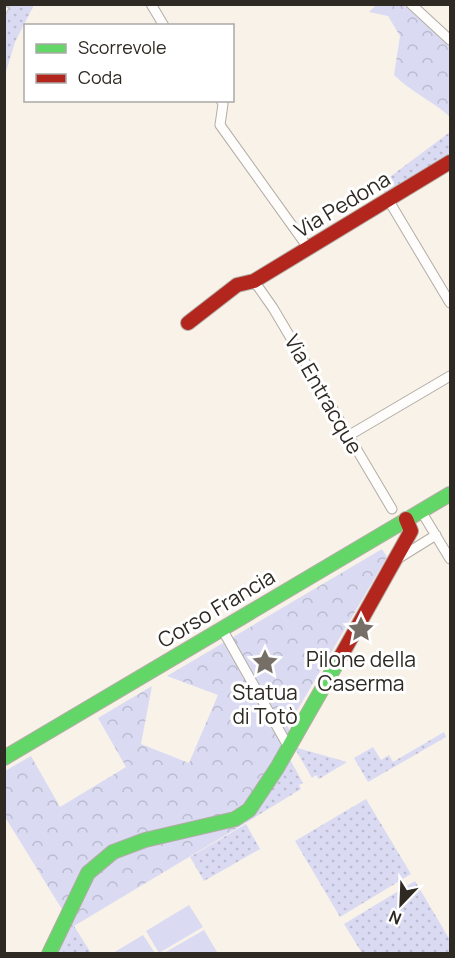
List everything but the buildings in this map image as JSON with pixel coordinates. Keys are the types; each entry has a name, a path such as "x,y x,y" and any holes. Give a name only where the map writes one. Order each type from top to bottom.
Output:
{"street":[{"path":"151,4 163,24"},
{"path":"411,4 450,40"},
{"path":"222,102 220,125 309,249"},
{"name":"Via Pedona","path":"188,323 237,285 254,280 309,249 450,162"},
{"path":"389,201 450,303"},
{"name":"Via Entracque","path":"254,280 273,308 392,509"},
{"path":"348,436 450,376"},
{"name":"Corso Francia","path":"4,758 450,494"},
{"path":"421,511 450,559"},
{"path":"49,954 88,873 112,852 145,840 235,819 249,810 262,794 396,559 411,531 406,519"},
{"path":"396,559 436,535"},
{"path":"222,629 288,746"}],"green space":[{"path":"5,4 34,5 15,42 5,75"},
{"path":"376,5 404,5 450,46 450,117 394,75 400,36 388,16 369,12"},
{"path":"450,132 450,153 385,194 379,185"},
{"path":"382,549 387,557 288,726 290,732 266,778 243,810 244,824 74,926 63,953 52,953 68,919 5,817 5,771 31,756 60,807 126,767 98,718 152,686 141,744 189,763 218,695 167,676"},
{"path":"444,732 446,737 368,782 354,758 373,747 381,760 389,755 393,762"},
{"path":"294,747 347,762 319,779 316,775 312,778"},
{"path":"288,756 303,783 299,785 301,789 244,824 257,807"},
{"path":"366,799 411,874 340,917 295,841"},
{"path":"246,824 260,849 204,881 190,857"},
{"path":"415,881 450,940 450,953 362,953 344,924"},
{"path":"189,905 203,927 159,953 146,931"},
{"path":"74,926 91,953 63,953"},
{"path":"204,930 217,952 164,953"},
{"path":"143,935 155,953 113,953"}],"railway":[{"path":"4,14 9,4"}],"traffic: fast":[{"path":"4,758 450,494"},
{"path":"49,954 88,873 113,852 145,840 235,819 249,810 277,768 341,656"}],"traffic: jam":[{"path":"188,323 237,285 254,281 450,162"},
{"path":"341,656 411,531 406,519"}],"place":[{"name":"Pilone della Caserma","path":"361,629"},
{"name":"Statua di Totò","path":"265,662"}]}
